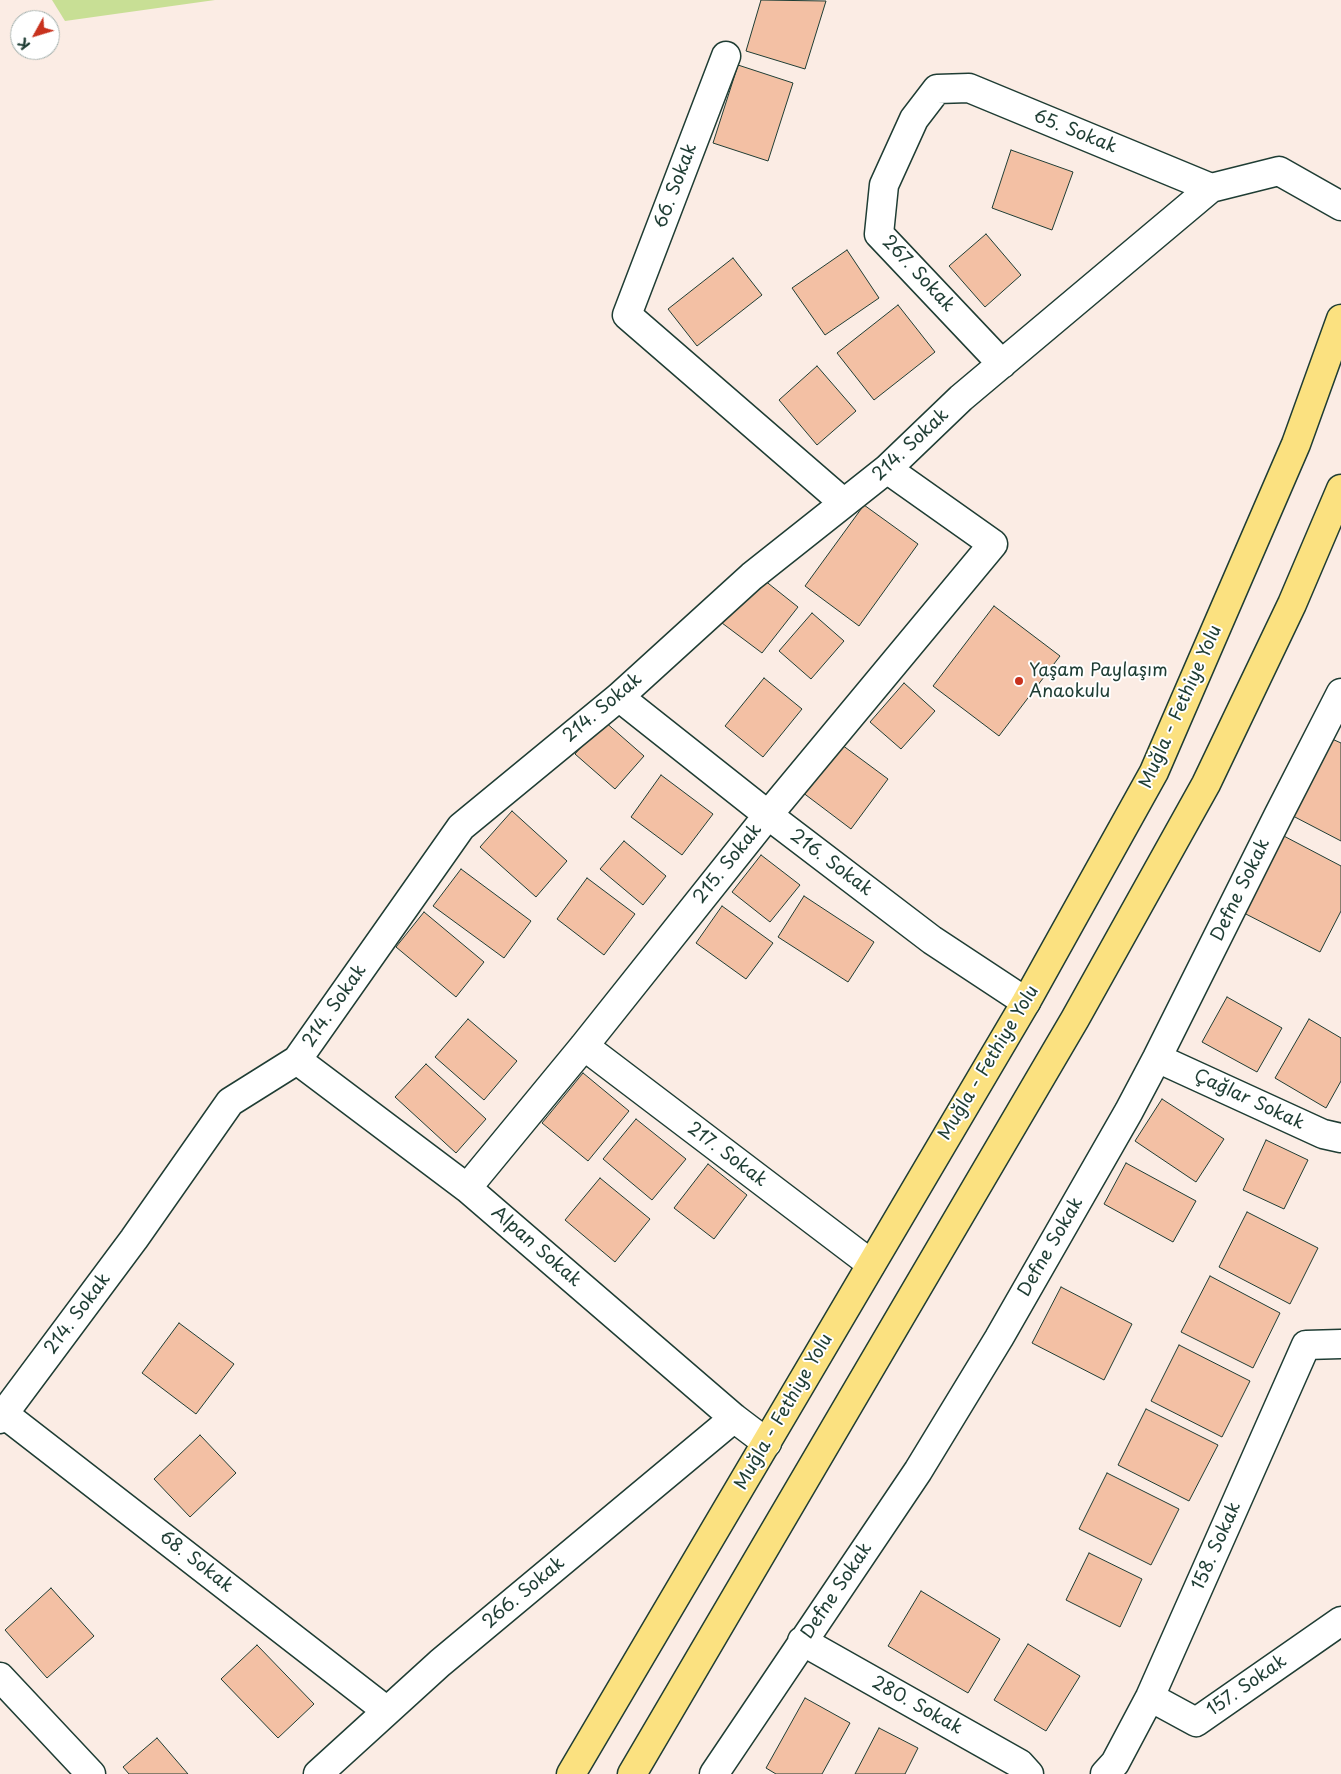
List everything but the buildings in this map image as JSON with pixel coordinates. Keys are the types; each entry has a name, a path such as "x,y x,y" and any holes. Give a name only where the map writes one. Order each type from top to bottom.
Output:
{"highway":[{"name":"Muğla - Fethiye Yolu","path":"571,1774 1026,1002 1154,772 1296,444 1341,319"},
{"path":"632,1774 1075,1018 1206,784 1292,604 1341,489"}],"street":[{"name":"66. Sokak","path":"726,56 627,315 844,503"},
{"name":"65. Sokak","path":"937,90 969,88 1211,188"},
{"name":"267. Sokak","path":"937,90 914,119 884,185 879,234 1002,364"},
{"name":"214. Sokak","path":"2,1417 134,1239 230,1102 297,1060 461,827 618,697 752,576 887,469 961,398 1211,188 1279,171 1341,206"},
{"name":"215. Sokak","path":"467,1188 584,1046 768,815 993,544 887,469"},
{"name":"Defne Sokak","path":"714,1774 918,1471 1124,1120 1341,693"},
{"name":"216. Sokak","path":"618,697 768,815 932,940 1026,1002"},
{"name":"217. Sokak","path":"584,1046 871,1264"},
{"name":"Çağlar Sokak","path":"1157,1058 1323,1134 1341,1138"},
{"name":"Alpan Sokak","path":"297,1060 467,1188 734,1418 767,1443"},
{"name":"158. Sokak","path":"1105,1774 1115,1763 1150,1697 1306,1345 1341,1344"},
{"name":"68. Sokak","path":"2,1417 388,1711"},
{"name":"266. Sokak","path":"318,1774 440,1663 734,1418"},
{"name":"157. Sokak","path":"1150,1697 1196,1722 1341,1621"},
{"name":"280. Sokak","path":"802,1642 1020,1764 1030,1774"},
{"path":"0,1676 91,1774"}],"green space":[{"path":"52,0 215,0 65,21 60,10"}],"place":[{"name":"Yaşam Paylaşım Anaokulu","path":"1019,681"}]}
